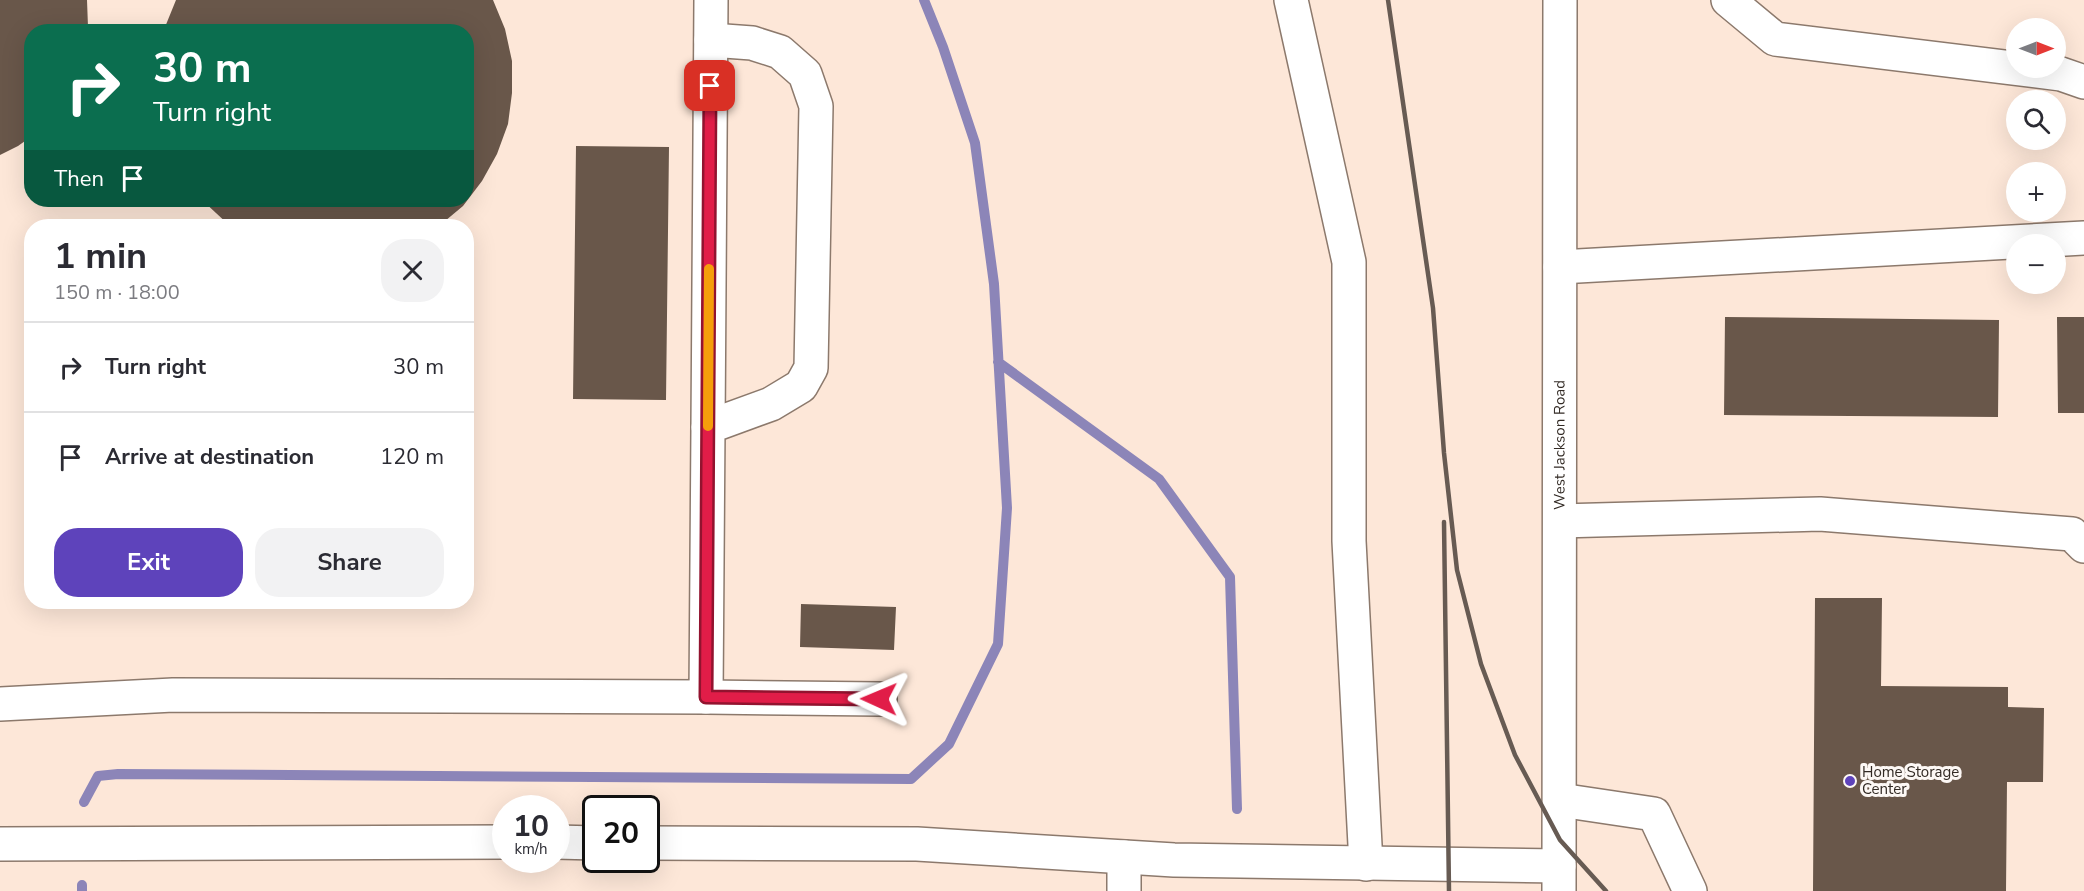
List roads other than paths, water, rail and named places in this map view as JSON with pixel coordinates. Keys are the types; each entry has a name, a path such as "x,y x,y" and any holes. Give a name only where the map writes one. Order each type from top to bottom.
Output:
{"street":[{"path":"706,697 711,0"},
{"path":"1291,0 1349,262 1349,541 1366,864"},
{"name":"West Jackson Road","path":"1559,879 1560,0"},
{"path":"1728,0 1775,39 2061,74 2084,82"},
{"path":"708,428 771,404 801,386 810,368 816,106 805,74 780,52 752,43 711,40"},
{"path":"1560,267 2084,238"},
{"path":"1560,521 1820,514 2072,534 2084,546"},
{"path":"0,704 173,695 879,699"},
{"path":"1560,800 1654,814 1690,891"},
{"path":"0,844 492,842"},
{"path":"660,843 917,844 1174,860 1366,864 1559,879"},
{"path":"1124,857 1124,891"}],"waterway":[{"path":"84,802 98,776 118,774 911,779 949,744 998,644 1007,508 994,284 975,143 943,47 924,0"},
{"path":"998,362 1159,479 1230,577 1237,809"},
{"path":"82,885 82,891"}],"railway":[{"path":"1388,0 1433,308 1444,453 1457,570 1481,664 1515,755 1560,840 1606,891"},
{"path":"1444,522 1449,891"}],"place":[{"name":"Home Storage Center","path":"1850,781"}]}
